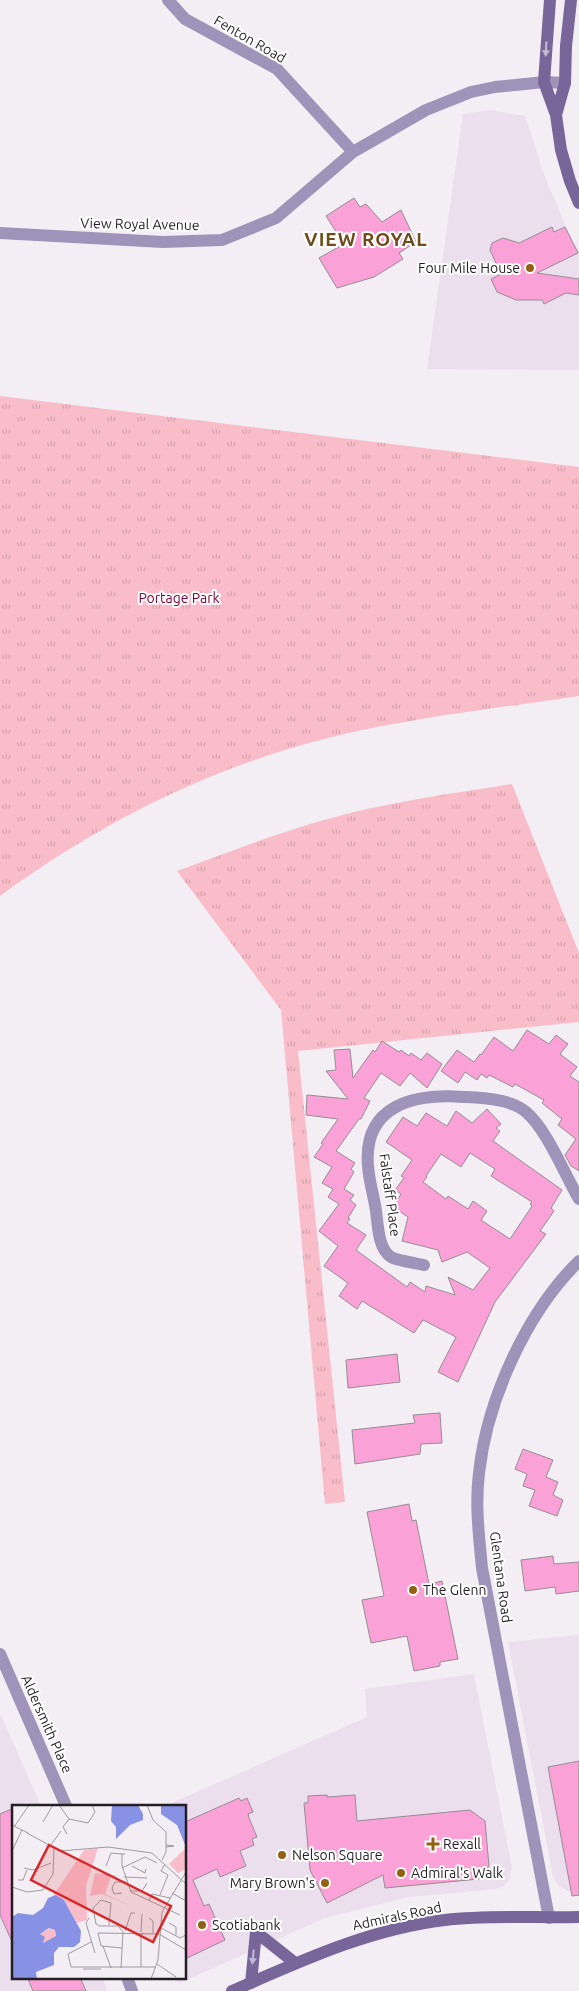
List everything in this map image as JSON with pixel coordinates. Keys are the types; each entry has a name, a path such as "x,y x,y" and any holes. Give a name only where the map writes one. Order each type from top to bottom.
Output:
{"main road":[{"path":"550,0 544,82 556,115 561,150 579,203"},
{"path":"556,115 565,83 566,46 571,0"},
{"name":"Admirals Road","path":"232,1991 346,1943 400,1928 444,1920 469,1918 579,1917"},
{"path":"251,1983 256,1932 295,1963"}],"street":[{"name":"Fenton Road","path":"168,0 185,19 277,69 353,152"},
{"name":"View Royal Avenue","path":"0,233 163,242 222,240 276,218 353,152 426,110 456,97 495,87 544,82 565,83"},
{"name":"Falstaff Place","path":"424,1265 391,1257 382,1246 368,1166 369,1146 374,1128 386,1112 400,1103 451,1096 508,1103 526,1111 541,1128 579,1199"},
{"name":"Glentana Road","path":"549,1918 485,1587 477,1513 478,1480 491,1417 504,1378 529,1328 549,1295 579,1261"},
{"name":"Aldersmith Place","path":"0,1654 66,1805"},
{"path":"127,1978 132,1991"}],"shaded area":[{"path":"490,110 525,116 544,175 572,240 579,250 579,370 427,369 463,114"},
{"path":"579,1635 579,1891 567,1891 558,1885 553,1876 508,1642"},
{"path":"474,1674 512,1868 509,1880 504,1886 496,1889 409,1897 325,1918 180,1983 170,1978 186,1978 186,1805 167,1805 367,1717 365,1689"},
{"path":"0,1713 41,1805 12,1805 12,1978 103,1978 107,1991 0,1991"}],"green space":[{"name":"Portage Park","path":"0,396 579,467 579,696 429,718 369,729 294,747 249,762 162,798 120,820 79,843 0,896"},
{"path":"512,784 579,953 579,1022 298,1051 345,1502 325,1504 281,1010 177,871 290,830 351,813 419,799"}],"building":[{"path":"354,198 360,207 366,204 382,222 401,210 416,242 399,253 403,259 374,277 337,288 319,258 344,244 326,216"},
{"name":"Four Mile House","path":"552,227 554,232 565,227 578,253 537,273 579,279 579,295 566,293 544,304 542,300 516,300 497,292 491,279 501,274 490,250 492,243 503,238 519,243"},
{"path":"527,1030 549,1044 556,1035 568,1044 560,1054 577,1067 570,1076 579,1082 579,1171 571,1166 565,1155 576,1139 558,1125 562,1119 542,1103 544,1100 515,1084 513,1087 489,1075 487,1078 481,1074 477,1080 465,1072 458,1083 441,1071 457,1050 474,1062 494,1037 513,1051"},
{"path":"382,1041 399,1052 401,1050 409,1056 411,1053 421,1060 427,1053 442,1064 427,1088 410,1073 400,1086 381,1073 364,1098 370,1101 361,1119 359,1119 336,1151 355,1163 351,1169 354,1172 344,1189 354,1195 350,1200 356,1205 347,1223 366,1235 356,1250 407,1287 410,1282 425,1292 426,1286 455,1295 448,1277 473,1290 490,1268 467,1252 442,1262 438,1250 402,1241 408,1217 393,1207 401,1194 395,1190 404,1178 401,1176 412,1160 386,1142 403,1117 417,1126 426,1113 447,1126 456,1111 472,1123 487,1109 501,1124 496,1128 500,1131 493,1141 562,1190 551,1208 554,1211 540,1231 546,1234 495,1302 458,1382 438,1372 456,1337 423,1320 414,1333 362,1301 357,1309 339,1296 348,1283 324,1266 338,1246 319,1231 339,1204 328,1197 333,1189 322,1183 332,1167 314,1157 323,1144 321,1143 338,1119 306,1115 307,1095 348,1099 326,1071 336,1070 334,1050 350,1049 353,1078 373,1050 375,1052","holes":["470,1153 495,1169 491,1176 532,1202 530,1204 532,1206 510,1239 481,1220 487,1211 473,1201 468,1209 448,1196 446,1199 423,1182 441,1154 461,1167"]},
{"path":"397,1354 400,1382 348,1388 346,1360"},
{"path":"440,1413 442,1443 421,1444 420,1454 355,1464 352,1430 415,1423 413,1415"},
{"path":"523,1449 553,1460 546,1477 558,1482 553,1495 563,1500 557,1516 529,1506 535,1490 523,1486 527,1474 515,1469"},
{"name":"The Glenn","path":"409,1504 412,1521 416,1520 429,1584 442,1581 458,1659 440,1662 440,1666 414,1671 407,1636 371,1643 362,1600 384,1596 367,1512"},
{"path":"553,1556 554,1564 579,1562 579,1591 556,1594 555,1587 525,1591 521,1560"},
{"path":"579,1761 579,1895 572,1896 548,1767"},
{"path":"327,1795 327,1797 355,1795 357,1821 470,1810 485,1821 489,1866 479,1879 385,1888 383,1875 327,1903 310,1870 304,1803 308,1803 308,1796"},
{"path":"239,1798 241,1801 247,1798 253,1812 248,1814 249,1818 257,1837 252,1839 254,1845 240,1851 246,1866 220,1877 217,1869 193,1880 204,1906 209,1904 225,1940 186,1959 186,1822"},
{"path":"12,1809 12,1942 0,1915 0,1814"},
{"path":"27,1978 80,1978 86,1991 33,1991"}],"place":[{"name":"Four Mile House","path":"530,268"},
{"name":"The Glenn","path":"413,1590"},
{"name":"Rexall","path":"433,1844"},
{"name":"Nelson Square","path":"282,1855"},
{"name":"Admiral's Walk","path":"401,1873"},
{"name":"Mary Brown's","path":"325,1883"},
{"name":"Scotiabank","path":"202,1925"}],"district":[{"name":"VIEW ROYAL","path":"366,239"}]}
